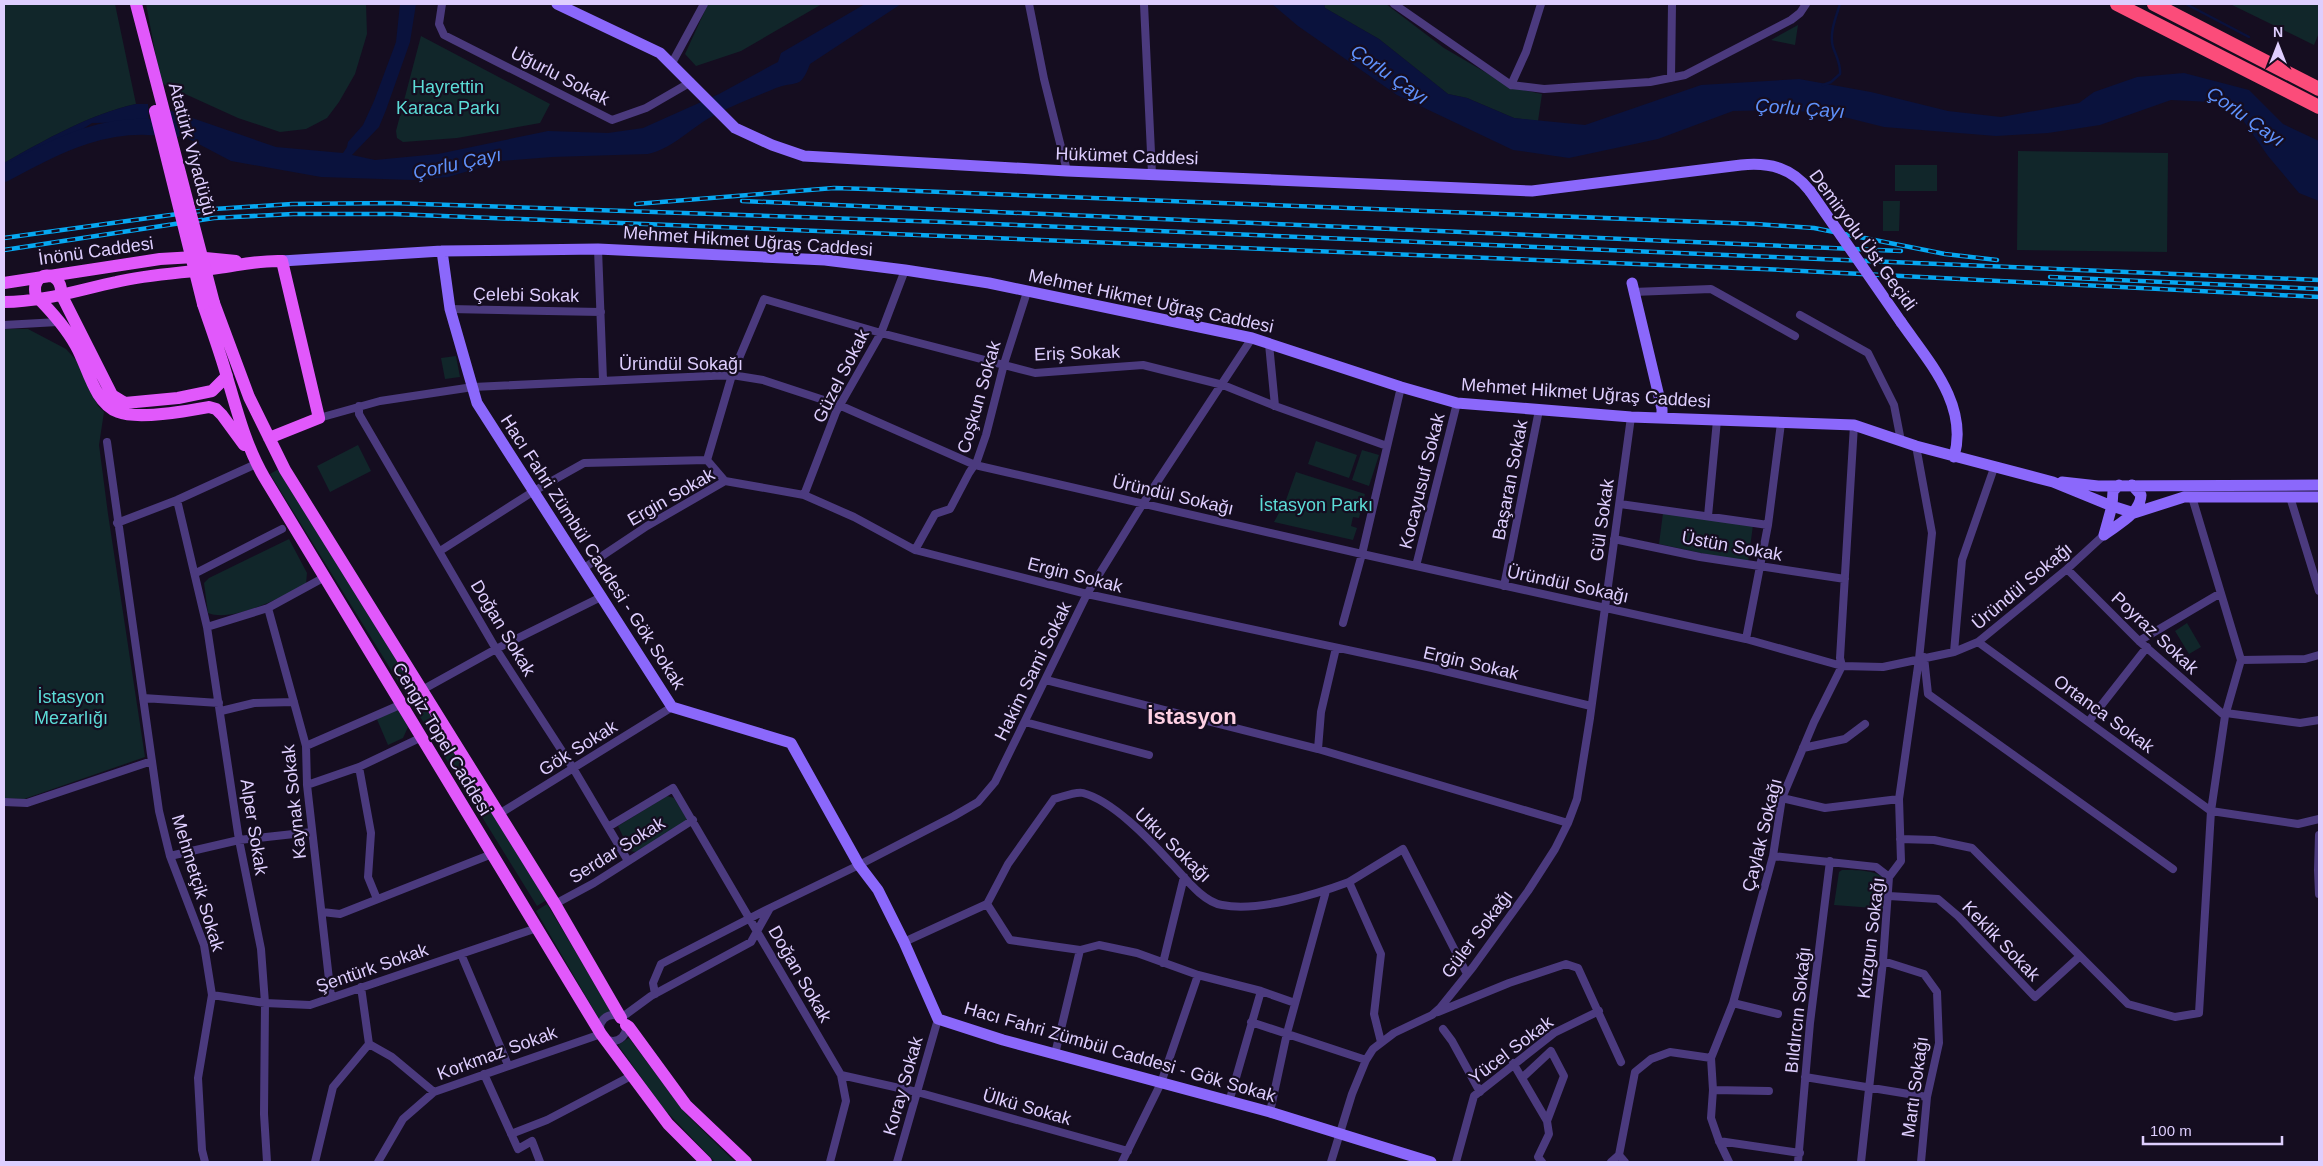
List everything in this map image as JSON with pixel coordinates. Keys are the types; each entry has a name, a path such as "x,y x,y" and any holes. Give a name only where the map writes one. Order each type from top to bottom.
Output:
{"highway":[{"path":"2117,4 2319,107"},
{"path":"2154,4 2319,89"}],"main road":[{"name":"Atatürk Viyadüğü","path":"130,4 208,304"},
{"name":"Atatürk Viyadüğü","path":"136,4 208,304"},
{"name":"Mehmet Hikmet Uğraş Caddesi","path":"195,257 256,262"},
{"name":"İnönü Caddesi","path":"4,283 160,259 195,257"},
{"name":"Mehmet Hikmet Uğraş Caddesi","path":"199,270 282,260"},
{"path":"269,438 319,418 282,260"},
{"name":"İnönü Caddesi","path":"61,294 126,279 199,270"},
{"path":"227,376 212,391 168,400 124,403 112,395 61,294 62,286 58,279 47,275 40,277 36,282 34,289 36,296 75,344 105,403 117,412 132,416 209,407 216,409 255,462"},
{"path":"4,302 40,301 61,294"},
{"name":"Cengiz Topel Caddesi","path":"208,304 236,413 255,462 323,578 402,704 601,1034 668,1124 706,1162"},
{"name":"Cengiz Topel Caddesi","path":"208,304 249,397 285,470 556,904 624,1022 686,1105 746,1162"}],"street":[{"name":"Uğurlu Sokak","path":"442,4 439,24 444,35 612,120 646,108 694,85"},
{"path":"556,4 660,52 694,85"},
{"path":"672,64 704,4"},
{"path":"1029,4 1044,79 1067,171"},
{"path":"1144,4 1152,174"},
{"path":"1394,4 1511,85 1544,89 1671,78 1685,75 1791,20 1800,13 1806,4"},
{"path":"1511,85 1526,52 1541,4"},
{"path":"1671,78 1672,4"},
{"name":"Hükümet Caddesi","path":"694,85 735,128 772,145 804,156 1067,171 1532,191"},
{"name":"Demiryolu Üst Geçidi","path":"1532,191 1756,163 1784,169 1802,181 1810,191 1901,322 1950,397 1956,414 1958,432 1954,456"},
{"path":"598,249 603,380"},
{"name":"Mehmet Hikmet Uğraş Caddesi","path":"282,260 442,251 598,249 816,260 906,270 989,283 1252,338 1401,388 1457,403 1631,417 1854,425 1916,446 2053,482 2098,486 2319,486"},
{"name":"Hacı Fahri Zümbül Caddesi - Gök Sokak","path":"442,251 450,309 476,403 584,568 672,708 791,743 859,865 878,890 904,942 938,1019 1003,1040 1270,1112 1431,1162"},
{"name":"Güzel Sokak","path":"804,495 840,405 881,333 906,270"},
{"path":"1662,418 1662,409 1632,287 1711,289 1795,336"},
{"name":"Coşkun Sokak","path":"915,550 935,514 950,509 975,465 986,434 1004,364 1027,292"},
{"name":"Eriş Sokak","path":"732,375 764,300 1035,373 1143,366 1223,384 1275,406 1388,446"},
{"name":"Çelebi Sokak","path":"450,309 601,312"},
{"path":"1800,316 1868,353 1894,405 1901,441"},
{"path":"4,326 58,322"},
{"name":"Hakim Sami Sokak","path":"655,994 653,983 661,964 859,865 978,802 995,782 1087,594 1142,504 1252,338"},
{"path":"1269,344 1275,406"},
{"path":"707,460 732,375"},
{"name":"Üründül Sokağı","path":"319,418 380,401 473,388 732,375 763,380 840,405 975,465 1362,554 1746,639 1842,666 1884,667 1954,652 1978,642 2067,569 2104,535"},
{"path":"1343,623 1362,554 1401,388"},
{"name":"Kocayusuf Sokak","path":"1416,566 1457,403"},
{"name":"Doğan Sokak","path":"359,406 359,414 496,649 573,768 628,861"},
{"name":"Başaran Sokak","path":"1504,586 1539,410"},
{"name":"Gül Sokak","path":"1590,718 1590,706 1631,417"},
{"path":"1708,516 1717,420"},
{"path":"1746,639 1768,525 1781,423"},
{"name":"Çaylak Sokağı","path":"1729,1162 1719,1142 1711,1118 1713,1090 1711,1058 1733,1003 1773,856 1782,798 1803,748 1842,666 1840,658 1854,425"},
{"name":"Mehmetçik Sokak","path":"107,442 117,523 160,812 170,856 204,945 212,995 198,1078 202,1150 205,1162"},
{"path":"1916,446 1932,533 1921,658 1928,694 2173,869"},
{"path":"707,460 725,481"},
{"path":"440,551 534,491 584,463 707,460"},
{"path":"117,523 177,500 255,462"},
{"path":"1954,652 1962,560 1994,468"},
{"name":"Ergin Sokak","path":"584,568 647,526 725,481 804,495 854,516 915,550 1087,594 1590,706"},
{"name":"Mehmet Hikmet Uğraş Caddesi","path":"2053,482 2112,506 2134,512"},
{"path":"2104,535 2112,506 2113,491 2119,485"},
{"path":"2104,535 2134,512 2140,504 2140,495 2132,485"},
{"path":"2134,512 2184,497 2319,497"},
{"path":"1900,839 1934,840 1972,848 2128,1004 2176,1017 2199,1014 2211,812 2225,714 2241,660 2219,594 2192,497"},
{"path":"2290,497 2319,591"},
{"name":"Alper Sokak","path":"177,500 196,572 207,627 239,840 261,949 265,1003 264,1114 268,1162"},
{"path":"1620,504 1768,525"},
{"path":"196,572 282,529"},
{"name":"Üstün Sokak","path":"1614,539 1759,566 1845,578"},
{"name":"Poyraz Sokak","path":"2067,569 2139,641 2225,714"},
{"path":"207,627 268,608 323,578"},
{"path":"2139,641 2219,594"},
{"path":"422,690 496,649 601,597"},
{"name":"Kaynak Sokak","path":"268,608 306,746 306,785 331,997"},
{"name":"Ortanca Sokak","path":"1978,642 2089,721 2211,812"},
{"path":"2089,721 2147,647"},
{"path":"1318,749 1321,712 1336,648"},
{"path":"2241,660 2305,659 2319,655"},
{"name":"Kuzgun Sokağı","path":"1861,1162 1883,961 1889,877 1901,861 1900,799 1921,658"},
{"path":"1046,680 1318,749 1568,823"},
{"path":"143,698 220,707 254,703 294,702"},
{"path":"306,746 402,704"},
{"name":"Gök Sokak","path":"499,814 672,708"},
{"path":"2225,714 2300,723 2319,720"},
{"name":"Güler Sokağı","path":"1339,1134 1361,1067 1366,1060 1381,1042 1394,1033 1432,1015 1467,974 1528,892 1555,849 1568,823 1576,799 1590,718"},
{"path":"1025,722 1149,755"},
{"path":"1803,748 1845,739 1865,724"},
{"path":"306,785 358,768 422,737"},
{"path":"4,802 27,803 152,761"},
{"path":"358,768 371,833 368,878 377,898"},
{"name":"Doğan Sokak","path":"608,827 674,788 841,1075 846,1101 830,1162"},
{"name":"Utku Sokağı","path":"987,904 1008,864 1054,799 1082,793 1112,808 1196,890 1220,905 1252,908 1326,890 1349,882 1403,849 1467,974"},
{"path":"1782,798 1825,808 1900,799"},
{"path":"2211,812 2298,824 2319,819"},
{"name":"Serdar Sokak","path":"556,904 693,820"},
{"path":"170,856 239,840 312,832"},
{"path":"2319,836 2319,894"},
{"path":"322,912 340,914 492,854"},
{"path":"1773,856 1876,867 1889,877"},
{"name":"Bıldırcın Sokağı","path":"1798,1162 1806,1088 1805,1077 1830,861"},
{"path":"1163,963 1184,877"},
{"path":"1349,882 1382,954 1374,1014 1381,1042"},
{"path":"1270,1112 1286,1033 1326,890"},
{"name":"Keklik Sokak","path":"1889,896 1938,900 1958,916 2035,997 2080,956"},
{"path":"904,942 987,904 1010,940 1080,950 1099,945 1137,954 1198,975 1261,991 1295,1003"},
{"path":"624,1022 614,1015 606,1017 601,1024 601,1034 610,1040 619,1039 624,1034 624,1022 655,994 751,942 770,908"},
{"name":"Şentürk Sokak","path":"212,995 265,1003 310,1005 537,928"},
{"path":"1055,1054 1080,950"},
{"path":"461,954 508,1065"},
{"name":"Martı Sokağı","path":"1883,961 1924,974 1937,992 1939,1043 1926,1096 1921,1162"},
{"path":"1432,1015 1509,983 1566,964 1578,968 1600,1011 1621,1062"},
{"path":"1122,1162 1161,1082 1198,975"},
{"path":"315,1162 333,1087 369,1044 361,987"},
{"path":"1229,1102 1261,991"},
{"path":"1733,1003 1778,1014"},
{"name":"Yücel Sokak","path":"1456,1162 1474,1096 1554,1032 1600,1011"},
{"name":"Koray Sokak","path":"897,1162 938,1019"},
{"path":"1251,1022 1366,1060"},
{"path":"1443,1029 1452,1041 1480,1092"},
{"name":"Korkmaz Sokak","path":"378,1162 403,1119 434,1092 601,1034"},
{"path":"369,1044 392,1057 434,1092"},
{"name":"Yücel Sokak","path":"1522,1078 1551,1051 1564,1076 1547,1121"},
{"path":"1611,1162 1619,1155 1636,1072 1651,1059 1670,1052 1711,1058"},
{"path":"1513,1063 1547,1121 1548,1134 1538,1157 1542,1162"},
{"path":"484,1074 518,1149 532,1141 540,1162"},
{"path":"841,1075 917,1092"},
{"path":"512,1134 547,1120 631,1076"},
{"path":"1805,1077 1926,1096"},
{"path":"1713,1090 1769,1092"},
{"name":"Ülkü Sokak","path":"917,1092 1128,1151"},
{"path":"1331,1162 1339,1134"},
{"path":"1719,1142 1800,1153"},
{"path":"1619,1155 1625,1162"}],"green space":[{"path":"4,4 115,4 136,104 119,108 85,121 4,163"},
{"path":"146,4 366,4 367,34 355,74 339,102 327,118 306,129 280,132 238,118 161,83"},
{"path":"708,4 822,4 741,51 696,66 685,54"},
{"path":"1324,4 1386,4 1444,48 1490,75 1514,88 1542,94 1538,121 1514,118 1467,98 1448,94 1379,39 1325,8"},
{"path":"2230,4 2319,4 2319,33 2314,45"},
{"path":"1798,25 1795,45 1771,40"},
{"name":"Hayrettin Karaca Parkı","path":"421,36 550,104 540,123 457,138 403,142 397,138 396,131"},
{"path":"2018,151 2168,153 2167,252 2017,250"},
{"path":"1895,165 1937,165 1937,191 1895,191"},
{"path":"1883,201 1900,201 1899,231 1883,231"},
{"name":"İstasyon Mezarlığı","path":"4,329 28,329 66,349 76,360 98,406 104,412 99,445 145,757 24,799 4,798"},
{"path":"456,356 460,377 445,379 441,358"},
{"path":"1316,441 1357,455 1349,478 1308,464"},
{"path":"358,445 371,471 330,492 317,466"},
{"path":"1362,450 1379,455 1369,486 1352,480"},
{"path":"282,467 548,899 537,906 270,474"},
{"name":"İstasyon Parkı","path":"1296,472 1365,494 1359,518 1353,517 1351,526 1357,528 1353,540 1274,522 1286,500"},
{"path":"1663,513 1753,525 1748,563 1659,544"},
{"path":"289,539 307,573 306,584 258,607 231,614 218,615 208,613 204,583 209,578"},
{"path":"2187,623 2201,647 2189,654 2175,631"},
{"path":"397,707 408,727 403,738 388,745 376,717"},
{"path":"667,796 674,798 687,819 686,822 636,852 630,851 618,826"},
{"path":"1842,870 1868,871 1885,879 1889,890 1886,909 1834,905 1839,872"},
{"path":"547,904 611,1011 599,1019 536,911"},
{"path":"629,1038 686,1114 735,1162 715,1162 663,1108 618,1045"}],"water":[{"path":"400,4 416,4 410,42 379,127 352,155 375,160 438,154 548,131 608,133 643,128 719,94 778,62 781,53 865,4 901,4 810,64 804,78 798,83 776,88 728,108 705,121 674,143 648,154 552,157 502,161 448,177 413,180 321,177 231,161 174,131 169,110 276,147 343,153 348,142 363,125 374,101 396,42"},
{"path":"1272,4 1324,4 1325,8 1379,39 1448,94 1467,98 1514,118 1585,125 1701,85 1799,79 1871,92 1948,111 2001,117 2079,103 2094,92 2137,77 2184,73 2249,90 2283,124 2319,141 2319,201 2299,193 2268,156 2231,103 2171,100 2100,125 2048,133 1996,136 1884,127 1828,113 1779,110 1733,111 1658,139 1569,158 1513,150 1397,95 1298,26"},
{"path":"136,104 148,104 149,122 92,123 4,180 4,163 85,121 119,108"}],"waterway":[{"path":"1823,85 1831,82 1840,74 1840,67 1832,42 1834,25 1840,4"},
{"path":"2186,4 2249,37"},
{"name":"Çorlu Çayı","path":"4,174 44,153 85,136 128,127 174,130"}],"railway":[{"path":"636,204 834,188 1756,224 1814,228 1945,254 1997,260"},
{"path":"742,201 1901,251"},
{"path":"4,238 214,209 292,204 392,203 944,222 2319,280"},
{"path":"4,250 214,218 293,214 394,214 1763,269 2319,297"},
{"path":"2050,277 2319,289"}],"district":[{"name":"İstasyon","path":"1192,716"}]}
